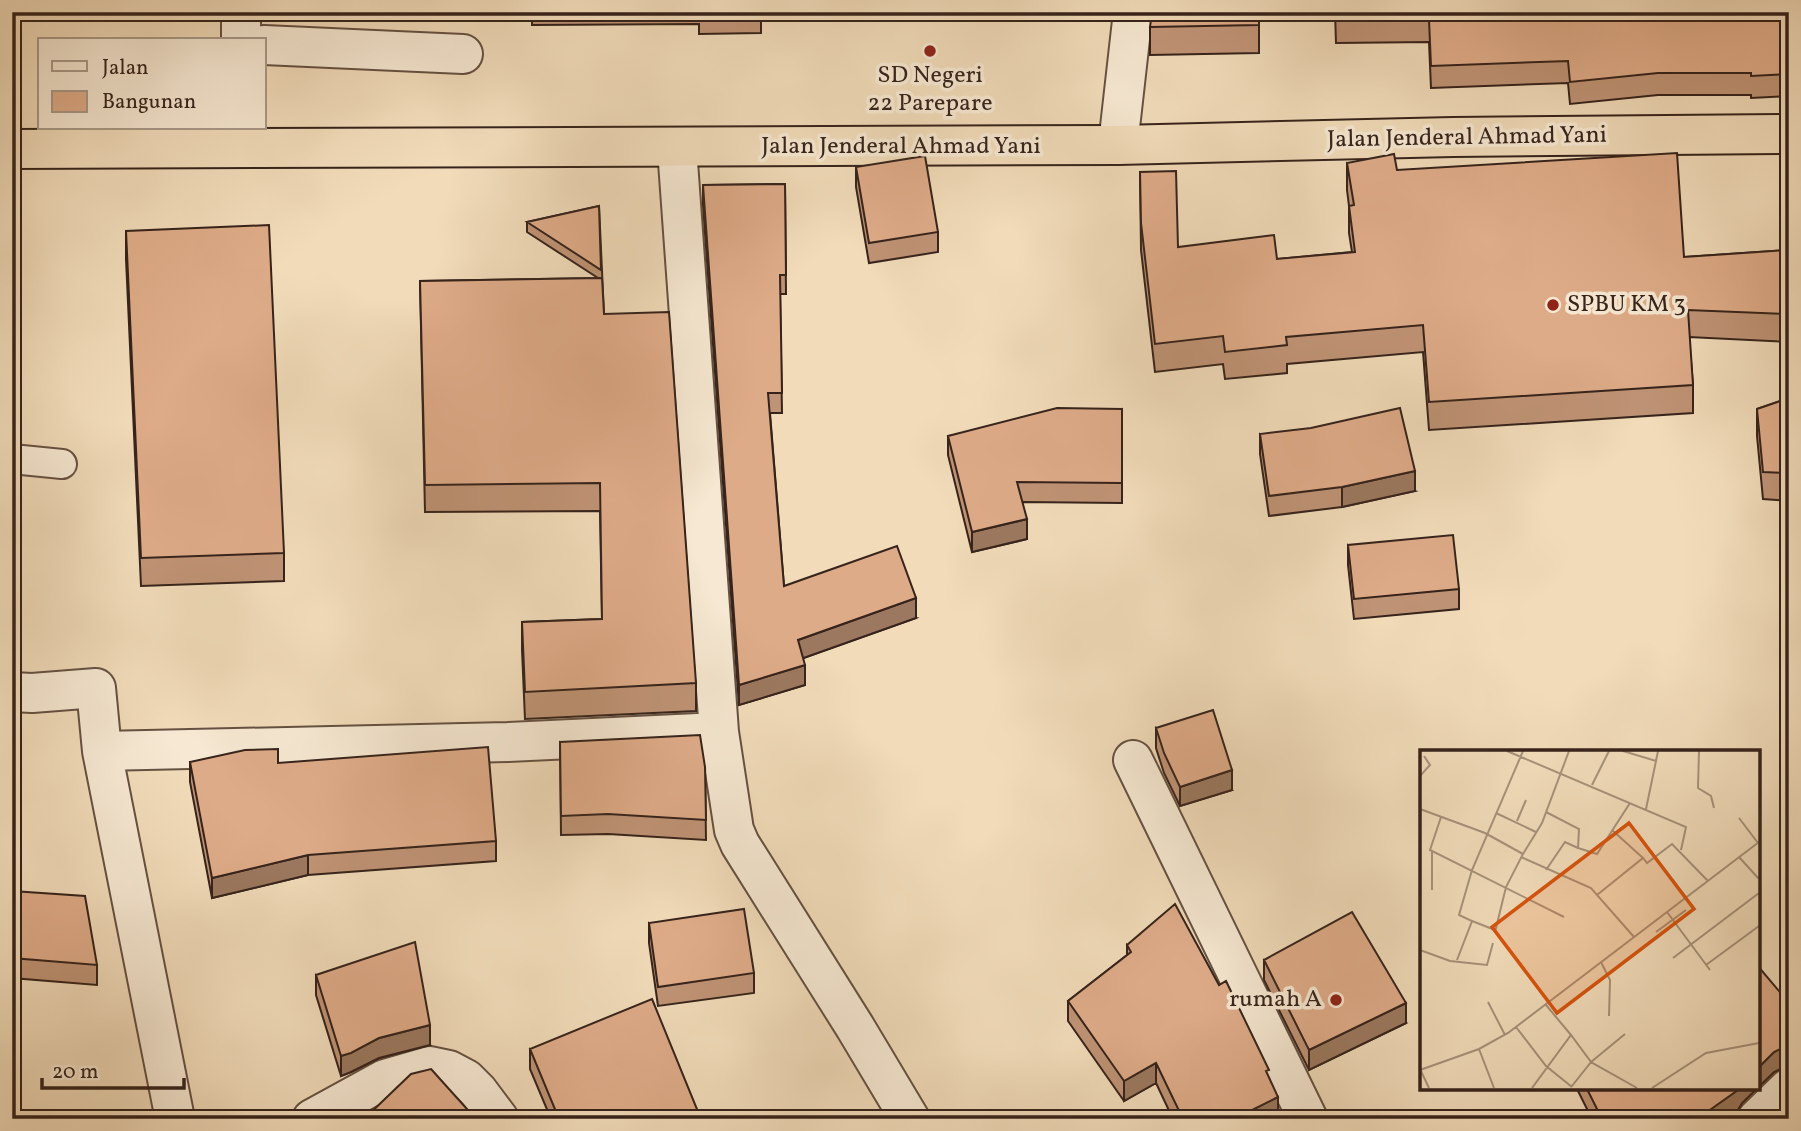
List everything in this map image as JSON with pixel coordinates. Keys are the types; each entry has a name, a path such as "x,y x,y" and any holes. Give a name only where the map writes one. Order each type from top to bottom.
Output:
{"highway":[{"name":"Jalan Jenderal Ahmad Yani","path":"12,149 241,138 677,148 1118,145 1453,137 1789,134"}],"street":[{"path":"241,12 241,38"},
{"path":"1118,145 1133,12"},
{"path":"266,45 463,54"},
{"path":"677,148 719,732 734,830 740,844 910,1119"},
{"path":"12,692 96,688 102,751 175,1119"},
{"path":"102,751 508,742 719,732"},
{"path":"1133,760 1308,1119"},
{"path":"313,1119 385,1079 430,1066 450,1070 466,1079 499,1119"},
{"path":"1757,1119 1789,1088"}],"lane":[{"path":"12,459 62,464"}],"building":[{"path":"1152,12 1259,12 1259,25 1150,27"},
{"path":"1336,12 1789,12 1789,74 1751,76 1751,73 1658,73 1570,82 1568,61 1431,66 1429,20 1336,21"},
{"path":"1677,153 1684,257 1789,250 1789,314 1688,310 1693,385 1429,402 1423,325 1286,337 1287,345 1225,352 1223,336 1155,344 1141,223 1140,172 1176,171 1178,247 1274,235 1277,259 1355,252 1349,206 1354,205 1347,163 1394,154 1397,170"},
{"path":"925,156 938,232 869,243 856,167"},
{"path":"785,184 786,275 780,275 782,393 768,393 784,586 897,546 916,598 798,640 805,665 739,685 703,185"},
{"path":"599,206 601,270 527,222"},
{"path":"269,225 284,553 141,558 126,231"},
{"path":"602,278 604,314 669,312 696,683 525,692 522,622 602,619 600,483 425,485 420,281"},
{"path":"1789,398 1789,473 1763,472 1757,409"},
{"path":"1057,408 1122,409 1122,483 1017,482 1027,519 972,532 948,436"},
{"path":"1400,408 1415,471 1342,487 1269,496 1260,434 1311,428"},
{"path":"1453,535 1459,589 1354,599 1348,545"},
{"path":"1213,710 1232,770 1180,787 1156,728"},
{"path":"700,735 705,767 706,820 608,814 561,816 560,742"},
{"path":"488,747 496,841 308,855 212,878 190,762 245,750 278,749 278,763"},
{"path":"12,891 85,896 97,965 12,958"},
{"path":"1175,904 1219,985 1226,981 1269,1070 1266,1071 1278,1097 1234,1119 1183,1119 1156,1063 1124,1081 1068,1001 1131,952 1127,945"},
{"path":"744,909 754,973 658,987 649,923"},
{"name":"rumah A","path":"1352,912 1406,1003 1309,1050 1264,960"},
{"path":"415,942 430,1025 379,1038 341,1056 316,975"},
{"path":"1759,967 1789,1003 1789,1047 1774,1052 1759,1067"},
{"path":"652,999 701,1119 559,1119 530,1049"},
{"path":"14,1046 16,1103 12,1103"},
{"path":"431,1069 476,1119 364,1119 411,1074"},
{"path":"1587,1089 1738,1089 1697,1119 1602,1119"},
{"path":"806,1113 893,1119 805,1119"}],"place":[{"name":"SD Negeri 22 Parepare","path":"930,51"},
{"name":"SPBU KM 3","path":"1553,305"},
{"name":"rumah A","path":"1336,1000"}]}
